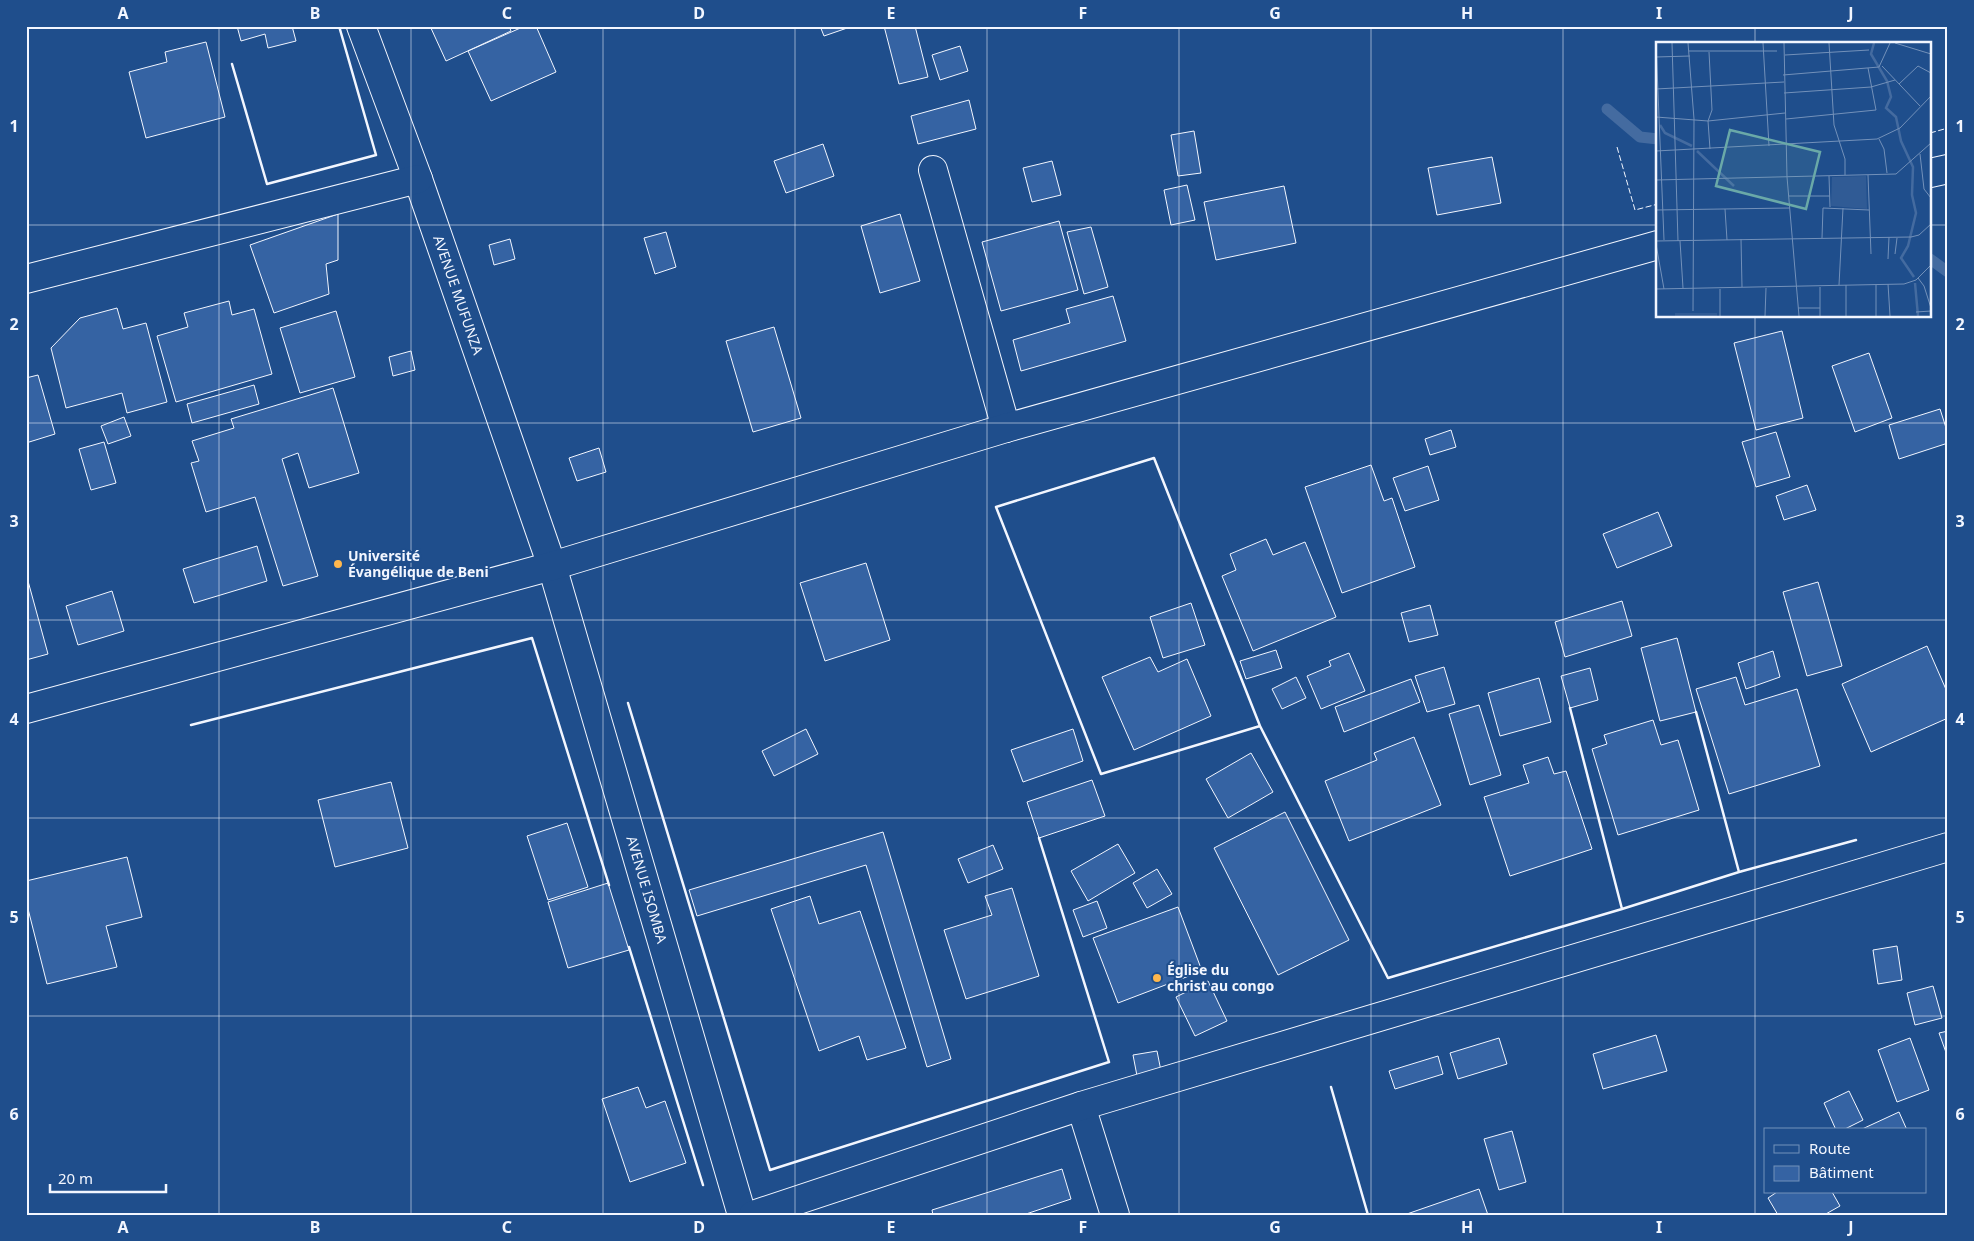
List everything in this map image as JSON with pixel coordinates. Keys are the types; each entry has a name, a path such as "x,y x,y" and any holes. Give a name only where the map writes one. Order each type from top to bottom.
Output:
{"street":[{"name":"AVENUE MUFUNZA","path":"362,26 418,179 552,566"},
{"path":"1932,173 1948,169"},
{"path":"933,170 1006,428"},
{"path":"26,279 418,179"},
{"path":"26,709 552,566 1006,428 1656,246"},
{"name":"AVENUE ISOMBA","path":"552,566 742,1215"},
{"path":"753,1215 1081,1106 1948,847"},
{"path":"1081,1106 1115,1215"}],"building":[{"path":"237,26 292,26 296,41 268,48 265,34 241,41"},
{"path":"430,26 509,26 511,31 446,61"},
{"path":"525,26 536,26 556,72 491,101 468,51"},
{"path":"820,26 853,26 824,36"},
{"path":"884,26 915,26 928,77 899,84"},
{"path":"206,42 225,117 146,138 129,72 167,62 165,52"},
{"path":"960,46 968,71 940,80 932,55"},
{"path":"969,100 976,129 918,144 911,116"},
{"path":"1194,131 1201,173 1178,176 1171,135"},
{"path":"823,144 834,176 786,193 774,161"},
{"path":"1492,157 1501,203 1437,215 1428,168"},
{"path":"1052,161 1061,195 1032,202 1023,168"},
{"path":"1187,185 1195,220 1171,225 1164,190"},
{"path":"1284,186 1296,243 1216,260 1204,202"},
{"path":"338,214 338,260 326,264 329,294 274,313 250,245"},
{"path":"900,214 920,281 880,293 861,226"},
{"path":"1059,221 1078,290 1001,311 982,242"},
{"path":"1091,227 1108,287 1084,294 1067,232"},
{"path":"666,232 676,267 655,274 644,238"},
{"path":"510,239 515,259 494,265 489,245"},
{"path":"1113,296 1126,341 1021,371 1013,340 1070,323 1066,309"},
{"path":"229,301 232,315 254,309 272,374 176,402 157,336 188,327 184,313"},
{"path":"117,308 123,329 146,323 167,402 127,413 122,393 66,408 51,348 80,318"},
{"path":"336,311 355,377 300,393 280,328"},
{"path":"774,327 801,418 753,432 726,341"},
{"path":"1782,331 1803,418 1756,430 1734,343"},
{"path":"411,351 415,370 393,376 389,357"},
{"path":"1869,353 1892,418 1855,432 1832,366"},
{"path":"38,375 55,434 26,443 26,378"},
{"path":"254,385 259,404 192,423 187,404"},
{"path":"333,388 359,473 309,488 298,453 282,459 318,576 283,586 255,497 206,512 191,463 199,461 192,441 234,428 231,419"},
{"path":"1940,409 1948,434 1948,443 1899,459 1889,425"},
{"path":"124,417 131,436 108,444 101,426"},
{"path":"1451,430 1456,447 1430,455 1425,439"},
{"path":"1776,432 1790,477 1756,487 1742,442"},
{"path":"104,442 116,483 91,490 79,449"},
{"path":"599,448 606,472 577,481 569,458"},
{"path":"1371,465 1384,501 1392,498 1415,567 1342,593 1305,487"},
{"path":"1428,466 1439,500 1405,511 1393,478"},
{"path":"1807,485 1816,510 1784,520 1776,496"},
{"path":"1658,512 1672,546 1617,568 1603,534"},
{"path":"1266,539 1273,555 1305,542 1336,617 1253,651 1222,576 1236,570 1230,554"},
{"path":"257,546 267,581 194,603 183,569"},
{"path":"866,563 890,640 825,661 800,583"},
{"path":"28,581 48,654 26,660 26,582"},
{"path":"1818,582 1842,666 1807,676 1783,592"},
{"path":"112,591 124,631 78,645 66,606"},
{"path":"1622,601 1632,636 1565,657 1555,622"},
{"path":"1191,603 1205,645 1163,658 1150,617"},
{"path":"1430,605 1438,635 1409,642 1401,613"},
{"path":"1677,638 1696,712 1660,721 1641,648"},
{"path":"1927,646 1948,694 1948,718 1871,752 1842,684"},
{"path":"1276,650 1282,668 1246,679 1240,661"},
{"path":"1773,651 1780,677 1746,689 1738,663"},
{"path":"1349,653 1365,691 1321,709 1307,676 1331,666 1329,661"},
{"path":"1150,657 1158,672 1187,659 1211,716 1134,750 1102,677"},
{"path":"1444,667 1455,704 1427,712 1415,676"},
{"path":"1590,668 1598,700 1570,708 1561,676"},
{"path":"1296,677 1306,698 1282,709 1272,689"},
{"path":"1736,677 1745,705 1797,689 1820,766 1729,794 1696,689"},
{"path":"1539,678 1551,722 1500,736 1488,693"},
{"path":"1411,679 1420,702 1344,732 1335,707"},
{"path":"1479,705 1501,775 1470,785 1449,714"},
{"path":"1653,720 1661,745 1678,740 1699,810 1618,835 1592,749 1607,744 1604,735"},
{"path":"806,729 818,754 774,776 762,751"},
{"path":"1073,729 1083,761 1023,782 1011,750"},
{"path":"1414,737 1441,805 1349,841 1325,781 1377,760 1374,753"},
{"path":"1251,753 1273,792 1228,818 1206,779"},
{"path":"1548,757 1554,774 1566,771 1592,849 1510,876 1484,797 1529,783 1523,765"},
{"path":"1092,780 1105,816 1039,838 1027,802"},
{"path":"391,782 408,848 335,867 318,800"},
{"path":"1285,812 1349,940 1278,975 1214,848"},
{"path":"567,823 588,887 548,900 527,836"},
{"path":"883,832 951,1059 927,1067 866,865 697,916 689,890"},
{"path":"1118,844 1135,873 1088,901 1071,871"},
{"path":"993,845 1003,869 968,883 958,859"},
{"path":"127,857 142,917 106,926 117,967 47,984 26,901 26,881"},
{"path":"1157,869 1172,894 1147,908 1133,883"},
{"path":"608,883 629,950 568,968 548,902"},
{"path":"1012,888 1039,976 966,999 944,930 992,915 985,896"},
{"path":"810,896 819,924 860,911 906,1048 867,1060 859,1036 819,1051 771,909"},
{"path":"1097,901 1107,928 1083,937 1073,910"},
{"path":"1178,907 1202,971 1118,1003 1093,938"},
{"path":"1897,946 1902,980 1878,984 1873,950"},
{"path":"1208,981 1227,1021 1195,1036 1176,997"},
{"path":"1933,986 1942,1018 1915,1025 1907,993"},
{"path":"1948,1031 1948,1058 1939,1033"},
{"path":"1656,1035 1667,1071 1603,1089 1593,1054"},
{"path":"1499,1038 1507,1064 1458,1079 1450,1053"},
{"path":"1910,1038 1929,1090 1897,1102 1878,1050"},
{"path":"1157,1051 1162,1076 1138,1081 1133,1055"},
{"path":"1438,1056 1443,1074 1395,1089 1389,1071"},
{"path":"638,1087 646,1108 665,1101 686,1163 630,1182 602,1099"},
{"path":"1849,1091 1863,1120 1847,1128 1835,1128 1824,1103"},
{"path":"1899,1112 1906,1128 1864,1128"},
{"path":"1512,1131 1526,1182 1499,1190 1484,1139"},
{"path":"1062,1169 1071,1199 1023,1215 933,1215 932,1210"},
{"path":"1479,1189 1488,1215 1404,1215"},
{"path":"1774,1194 1833,1194 1840,1206 1824,1215 1778,1215 1768,1198"}],"waterway":[{"path":"1607,109 1640,137 1656,139"},
{"path":"1932,260 1948,272"}],"fence":[{"path":"1932,132 1948,128"},
{"path":"1617,147 1635,210 1656,205"}],"wall":[{"path":"232,64 267,184 376,155 339,26"},
{"path":"1154,458 1260,726 1101,774 996,507 1154,458"},
{"path":"191,725 532,638 609,885"},
{"path":"628,703 770,1170 1109,1062 1039,838"},
{"path":"1260,726 1388,978 1622,909 1570,708"},
{"path":"1622,909 1739,872 1696,712"},
{"path":"1739,872 1856,840"},
{"path":"629,947 703,1185"},
{"path":"1331,1087 1368,1215"}],"place":[{"name":"Université Évangélique de Beni","path":"338,564"},
{"name":"Église du christ au congo","path":"1157,978"}]}
